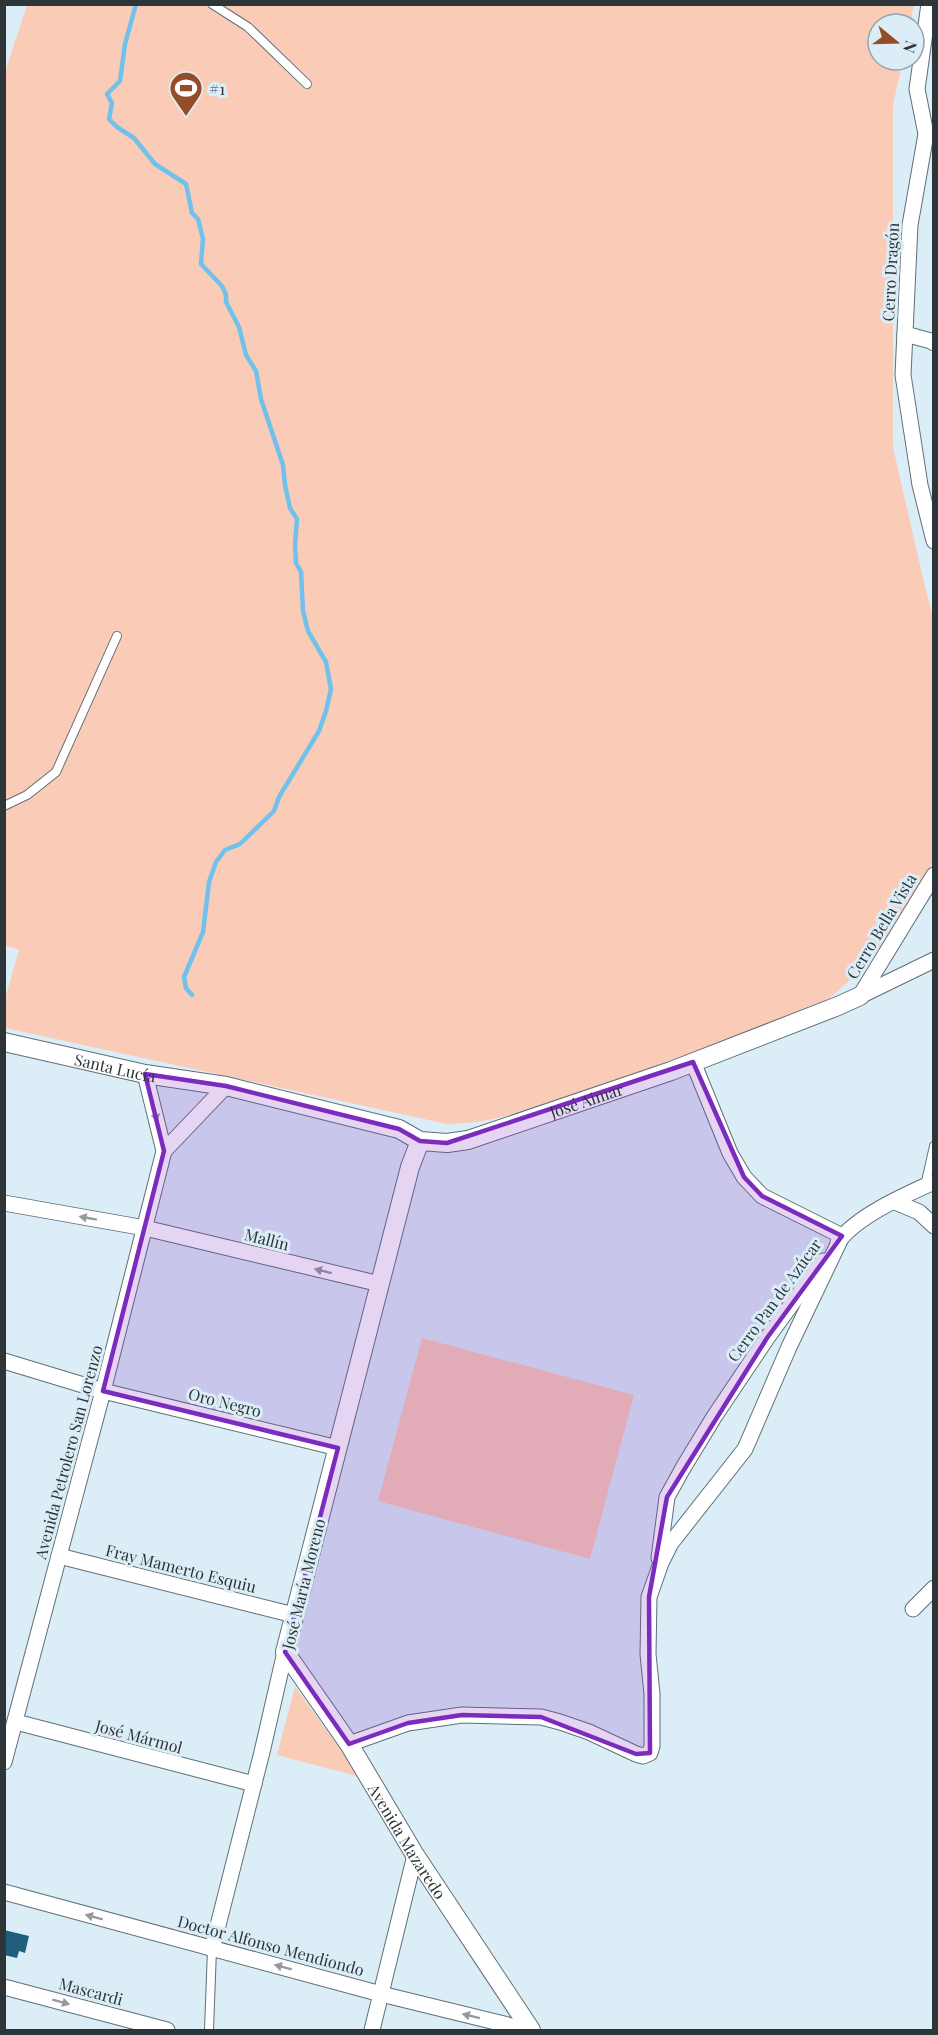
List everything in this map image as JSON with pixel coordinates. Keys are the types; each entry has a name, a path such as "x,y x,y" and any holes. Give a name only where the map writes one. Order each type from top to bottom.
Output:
{"street":[{"name":"Cerro Dragón","path":"929,4 917,89 927,106 926,134 910,225 903,375 920,486 933,541"},
{"path":"905,334 933,343"},
{"name":"Cerro Bella Vista","path":"860,996 933,875"},
{"name":"José Aimar","path":"226,1086 399,1129 420,1141 447,1143 468,1140 693,1062 838,1006 933,960"},
{"name":"Santa Lucía","path":"4,1042 145,1074 226,1086"},
{"path":"693,1062 730,1153 744,1177 762,1196 842,1236 879,1208 929,1184"},
{"name":"Avenida Petrolero San Lorenzo","path":"4,1762 146,1228 164,1151 145,1074"},
{"path":"164,1151 226,1086"},
{"name":"José María Moreno","path":"212,1948 294,1616 410,1167 420,1141"},
{"path":"895,1202 919,1212 933,1226"},
{"name":"Mallín","path":"4,1203 146,1228 380,1284"},
{"name":"Cerro Pan de Azúcar","path":"656,1577 668,1497 673,1487 714,1417 766,1338 842,1236"},
{"name":"Cerro Pan de Azúcar","path":"349,1744 408,1723 462,1715 541,1717 589,1732 636,1754 643,1756 650,1753 652,1694 648,1654 649,1598 656,1577 671,1543 745,1449 789,1347 842,1236"},
{"name":"Oro Negro","path":"4,1361 103,1391 338,1448"},
{"name":"Fray Mamerto Esquiu","path":"59,1556 294,1616"},
{"path":"913,1609 933,1588"},
{"name":"Avenida Mazaredo","path":"285,1652 349,1744 415,1855 529,2031"},
{"name":"José Mármol","path":"16,1722 254,1784"},
{"path":"372,2031 415,1855"},
{"name":"Doctor Alfonso Mendiondo","path":"4,1893 381,1994 529,2031"},
{"name":"Mascardi","path":"4,1987 167,2031"}],"lane":[{"path":"212,4 248,27 307,84"},
{"path":"4,807 27,795 56,772 117,636"},
{"path":"929,1184 933,1146"},
{"name":"José María Moreno","path":"209,2031 212,1948"}],"highlighted area":[{"path":"693,1062 744,1177 762,1196 842,1236 767,1338 667,1497 649,1597 650,1753 636,1754 541,1717 462,1715 408,1723 349,1744 285,1652 338,1448 103,1391 164,1151 145,1074 226,1086 399,1129 420,1141 447,1143"}],"shaded area":[{"path":"27,5 914,5 913,12 866,12 866,72 900,72 893,105 893,447 933,618 933,862 880,946 847,983 826,1001 614,1081 499,1118 447,1124 5,1028 5,999 19,950 5,945 4,75"},
{"path":"422,1338 634,1395 590,1559 378,1501"},
{"path":"295,1687 361,1777 277,1755"}],"building":[{"path":"4,1930 29,1936 25,1953 19,1951 17,1958 4,1955"}],"waterway":[{"path":"136,4 125,44 120,81 107,94 112,103 109,119 134,138 155,164 186,184 192,213 198,219 203,239 201,264 222,286 226,295 226,302 239,327 246,355 256,371 261,399 283,465 290,508 297,519 296,563 301,572 303,611 308,631 326,662 331,689 319,731 279,797 274,811 240,844 225,850 216,862 209,882 203,932 184,977 186,988 192,995"}],"place":[{"name":"#1","path":"186,117"}]}
